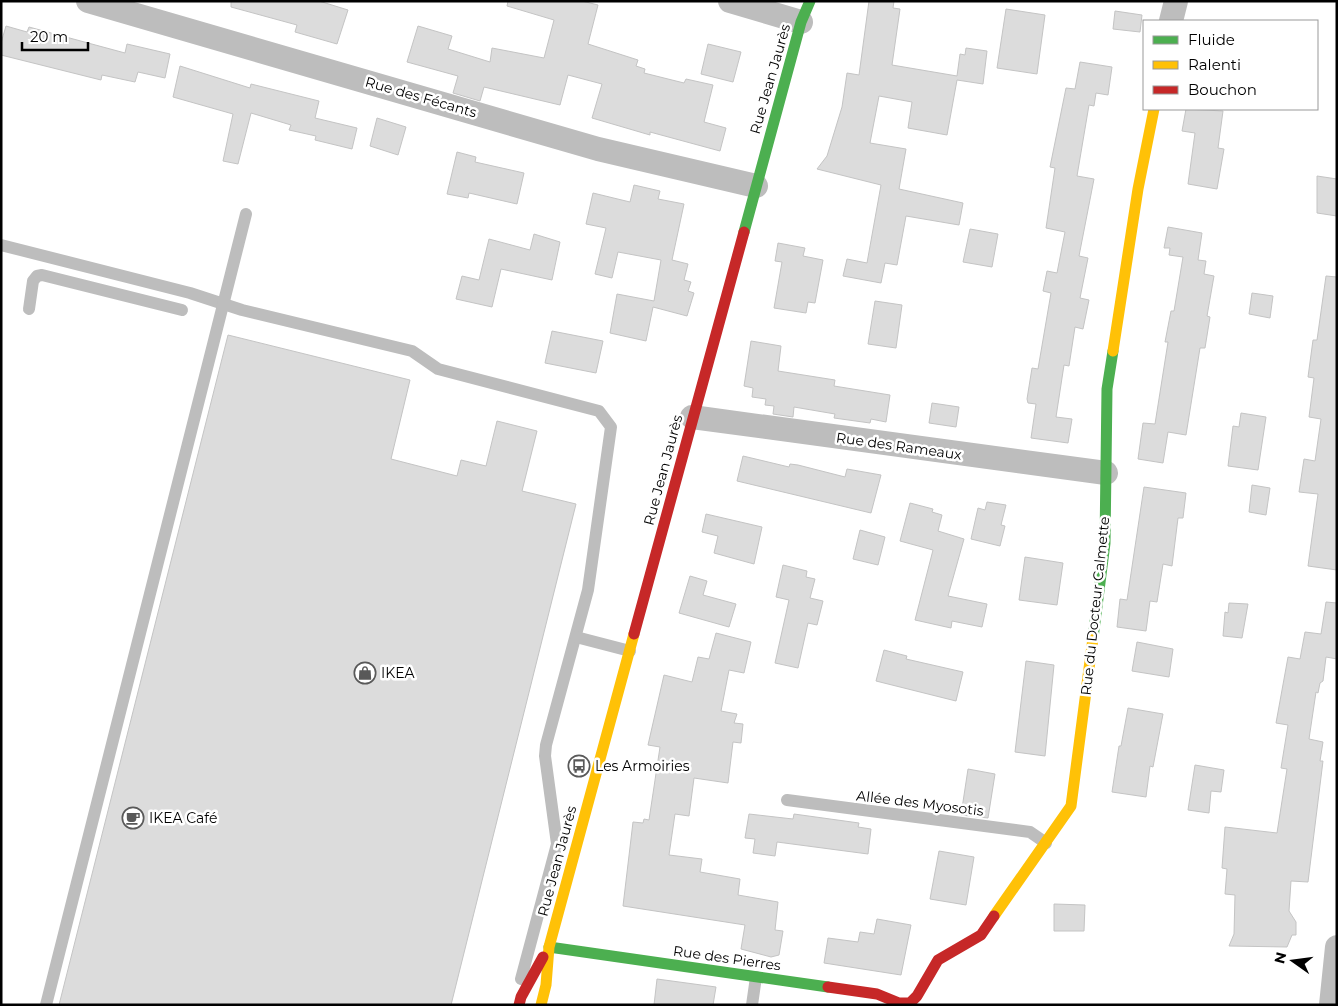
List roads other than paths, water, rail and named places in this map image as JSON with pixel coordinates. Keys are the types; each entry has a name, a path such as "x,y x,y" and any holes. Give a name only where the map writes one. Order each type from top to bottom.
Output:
{"street":[{"name":"Rue des Fécants","path":"88,1 598,149 756,186"},
{"path":"730,1 806,12"},
{"path":"1171,20 1176,1"},
{"name":"Rue Jean Jaurès","path":"541,1005 546,985 549,947 692,417 806,12"},
{"name":"Rue du Docteur Calmette","path":"899,1004 910,1003 917,996 938,960 981,935 1071,806 1074,796 1104,543 1107,388 1138,189 1154,110"},
{"name":"Rue des Rameaux","path":"692,417 1106,473"},
{"name":"Rue Jean Jaurès","path":"520,1001 549,947"},
{"name":"Rue des Pierres","path":"549,947 878,994 899,1004"},
{"path":"1330,1005 1337,947"}],"lane":[{"path":"46,1005 246,214"},
{"path":"1,246 224,302 242,310 412,351 438,369 599,411 611,427 588,590 545,756 557,844 521,973 520,1001"},
{"path":"29,309 33,281 37,276 42,275 182,310"},
{"path":"576,637 630,651"},
{"name":"Allée des Myosotis","path":"787,800 1030,832 1046,843"},
{"path":"752,1005 756,977"}],"place":[{"name":"IKEA","path":"365,673"},
{"name":"Les Armoiries","path":"579,766"},
{"name":"IKEA Café","path":"133,818"}]}
